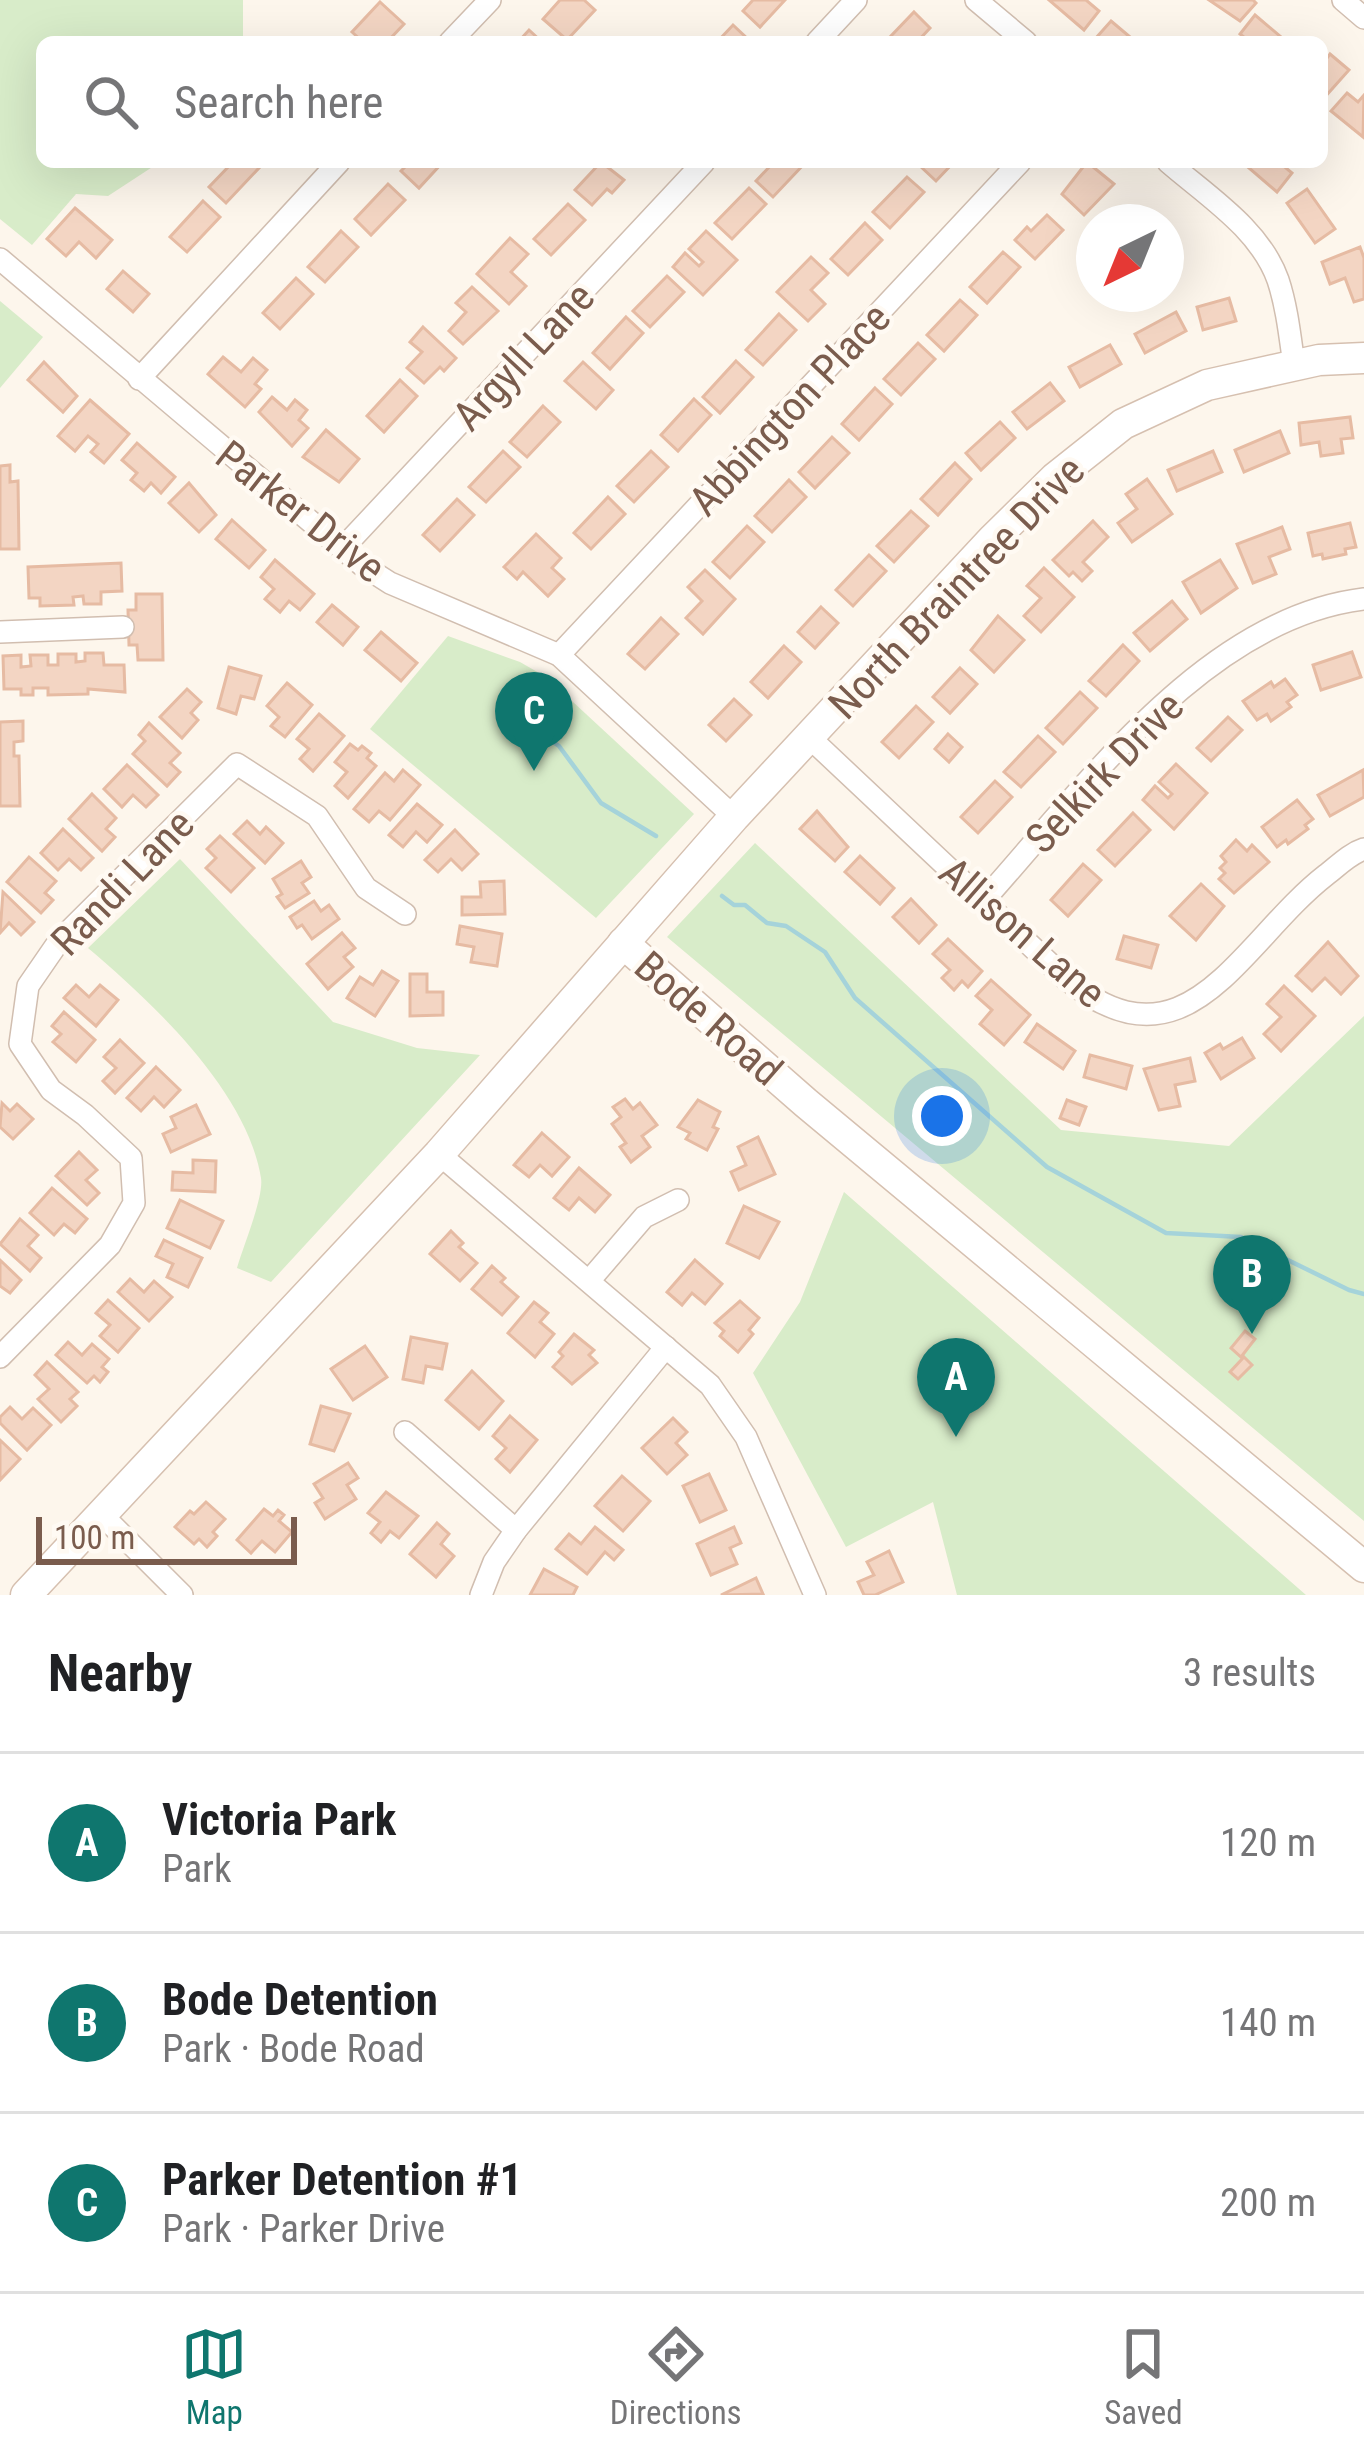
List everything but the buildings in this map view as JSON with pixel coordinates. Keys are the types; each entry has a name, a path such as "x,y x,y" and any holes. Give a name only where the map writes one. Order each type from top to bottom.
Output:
{"street":[{"path":"823,36 856,0"},
{"path":"976,0 1019,36"},
{"path":"1343,0 1364,18"},
{"path":"454,36 476,5"},
{"path":"139,379 333,168"},
{"name":"Argyll Lane","path":"342,549 698,168"},
{"name":"Abbington Place","path":"559,655 1014,168"},
{"path":"1175,168 1238,222 1266,256 1284,301 1294,365"},
{"name":"Parker Drive","path":"0,259 342,549 390,583 559,655 734,817"},
{"name":"North Braintree Drive","path":"623,943 992,540 1055,478 1123,424 1207,385 1294,365 1364,358"},
{"name":"Selkirk Drive","path":"982,901 1164,701 1256,635 1302,614 1364,599"},
{"path":"0,632 123,627"},
{"name":"Allison Lane","path":"809,737 1094,1002 1121,1012 1166,1013 1206,995 1300,895 1364,849"},
{"name":"Randi Lane","path":"0,1357 110,1245 134,1203 131,1158 86,1115 50,1090 10,1048 28,986 58,941 237,764 317,817 365,888 405,914"},
{"name":"Bode Road","path":"26,1595 439,1154 623,943 806,1103 1364,1567"},
{"path":"439,1154 710,1385 746,1437 815,1595"},
{"path":"589,1281 644,1217 677,1200"},
{"path":"481,1595 494,1562 516,1530 666,1347"},
{"path":"405,1432 516,1530"},
{"path":"101,1514 182,1595"}],"green space":[{"path":"0,0 243,0 243,36 36,36 36,168 151,168 108,196 76,194 32,245 0,219"},
{"path":"0,301 43,337 0,388"},
{"path":"448,636 520,662 546,677 694,814 596,918 370,729"},
{"path":"755,843 1061,1130 1229,1146 1364,1016 1364,1521 667,937"},
{"path":"180,859 333,1022 417,1048 480,1055 271,1282 237,1268 261,1178 237,1113 168,1022 88,948"},
{"path":"844,1192 1306,1595 957,1595 933,1502 846,1547 753,1373 800,1302"}],"waterway":[{"path":"512,714 559,746 601,803 656,836"},
{"path":"722,896 734,905 745,905 767,923 786,926 825,952 855,998 1047,1167 1166,1233 1241,1237 1364,1294"}],"place":[{"name":"Parker Detention #1","path":"534,771"},
{"name":"Bode Detention","path":"1252,1334"},
{"name":"Victoria Park","path":"956,1437"}]}
